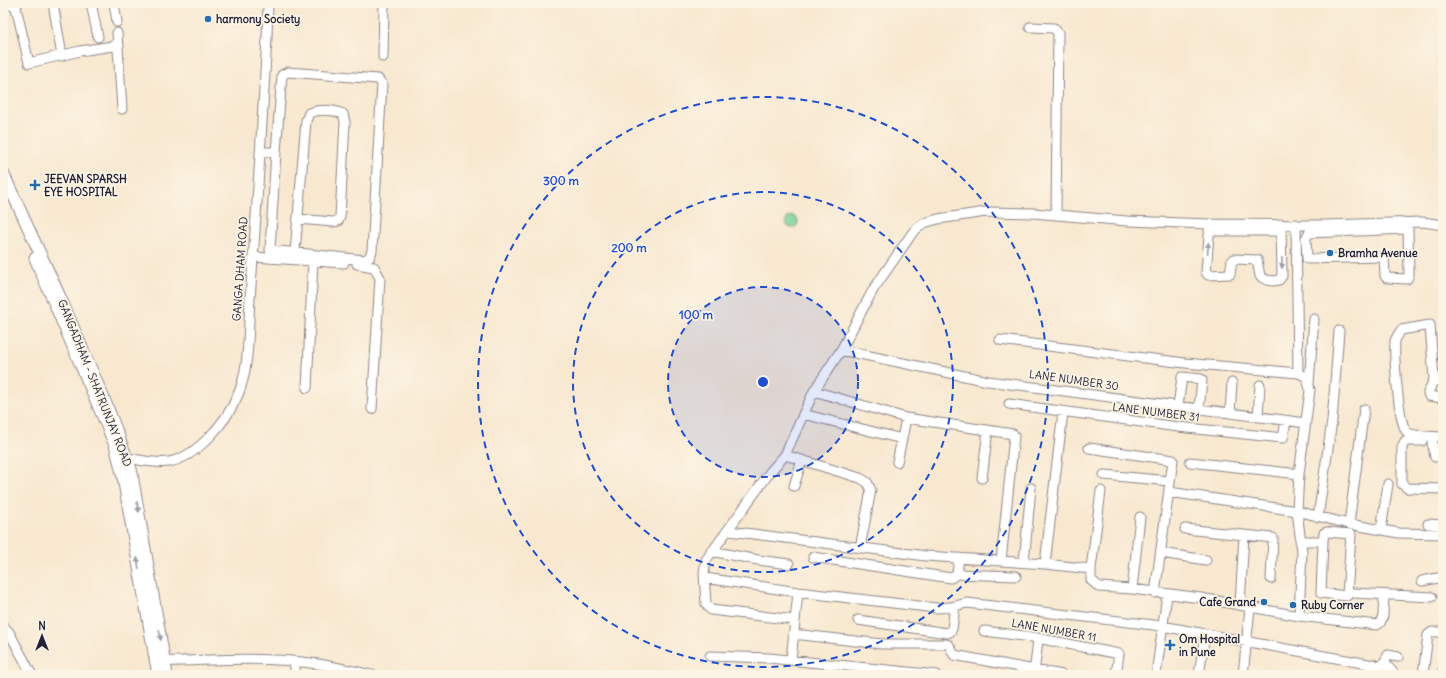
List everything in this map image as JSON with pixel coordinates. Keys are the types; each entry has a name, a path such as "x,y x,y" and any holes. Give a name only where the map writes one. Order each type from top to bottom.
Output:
{"main road":[{"path":"3,5 16,3"},
{"name":"GANGADHAM - SHATRUNJAY ROAD","path":"3,173 61,299 107,406 123,459 160,662 167,675"},
{"name":"GANGADHAM - SHATRUNJAY ROAD","path":"3,191 35,259 114,445 123,459"},
{"name":"GANGADHAM - SHATRUNJAY ROAD","path":"158,675 160,662"}],"street":[{"path":"16,3 29,63 80,51 119,45"},
{"path":"53,3 62,56"},
{"path":"91,3 98,37"},
{"path":"114,3 117,22"},
{"name":"GANGA DHAM ROAD","path":"123,459 162,462 186,456 216,430 230,412 238,396 243,378 253,257 268,3"},
{"path":"383,57 384,3"},
{"path":"1030,27 1054,28 1058,33 1056,215"},
{"path":"117,33 119,45 122,109"},
{"path":"288,72 373,77 378,79 382,84 372,251 369,258 364,260 270,250 276,152 282,75 288,72"},
{"path":"295,252 306,121 309,113 319,110 335,111 343,114 345,122 340,217 338,221 333,222 298,219"},
{"path":"260,152 276,152"},
{"path":"795,620 711,610 706,604 705,563 711,551 729,531 770,472 785,455 814,391 841,350 881,277 913,232 924,223 938,219 986,212 1056,215 1209,227 1282,228 1296,224 1406,226"},
{"path":"1406,226 1410,274 1407,279 1388,278 1385,276 1384,258 1382,257 1307,259 1306,238 1309,233 1406,226 1423,222 1443,226"},
{"path":"1296,224 1298,374"},
{"path":"1209,227 1206,272 1208,275 1230,274 1234,259 1257,260 1260,276 1275,281 1279,280 1282,276 1282,228"},
{"path":"253,257 364,264 376,269 380,278 372,409"},
{"path":"307,388 313,261"},
{"path":"1299,616 1302,551 1297,512 1299,474 1306,424 1314,319"},
{"path":"1443,398 1429,396 1428,393 1434,379 1430,325 1401,330 1395,341 1398,401 1401,422 1406,432 1413,435 1443,437"},
{"path":"1318,516 1332,421 1340,331"},
{"path":"1000,340 1185,363 1298,374 1307,377 1309,383"},
{"name":"LANE NUMBER 30","path":"841,350 988,380 1306,424"},
{"path":"1183,374 1185,363"},
{"path":"1178,406 1182,377 1201,378 1199,409"},
{"path":"1434,379 1443,382"},
{"path":"1230,413 1232,383"},
{"path":"1258,417 1260,385"},
{"path":"814,391 906,418 1012,434 1014,436 1001,561"},
{"name":"LANE NUMBER 31","path":"1009,404 1178,427 1283,438 1286,421"},
{"path":"1349,524 1364,409"},
{"path":"1045,564 1063,412"},
{"path":"803,414 902,439"},
{"path":"897,462 906,418"},
{"path":"982,478 988,430"},
{"path":"1443,443 1405,442 1402,447 1402,484 1407,488 1443,489"},
{"path":"1432,442 1435,457"},
{"path":"1089,448 1173,460 1155,593"},
{"path":"785,455 867,482 871,490 860,548"},
{"path":"794,486 802,460"},
{"path":"1190,462 1299,474"},
{"path":"1104,475 1170,481"},
{"path":"1381,530 1388,484"},
{"path":"1024,562 1031,488"},
{"path":"1101,491 1091,569 1091,580 1099,587 1132,589 1240,605 1299,616 1377,625 1380,623 1383,616 1384,595"},
{"path":"1169,492 1297,512 1349,524 1399,533 1443,534"},
{"path":"1132,589 1140,517"},
{"path":"1428,524 1443,525"},
{"path":"1185,529 1273,538 1271,579"},
{"path":"729,531 860,548 1091,569"},
{"path":"1327,532 1351,534 1347,596 1321,593 1323,541 1324,533 1327,532"},
{"path":"1240,605 1244,535"},
{"path":"1300,541 1323,541"},
{"path":"711,551 789,564"},
{"path":"1161,553 1206,560"},
{"path":"813,557 945,577 954,577 957,574 1016,576"},
{"path":"957,574 959,558"},
{"path":"1422,581 1443,577"},
{"path":"705,578 798,592 936,608 967,603 1162,626 1381,665 1388,655 1398,657"},
{"path":"791,660 798,592"},
{"path":"1353,593 1432,597"},
{"path":"1156,675 1167,595"},
{"path":"858,620 950,632 952,629 955,606"},
{"path":"1243,675 1250,608"},
{"path":"3,626 9,632 32,675"},
{"name":"LANE NUMBER 11","path":"984,631 1119,654 1116,675"},
{"path":"1424,675 1428,635 1432,632 1443,632"},
{"path":"794,634 882,644 947,642 954,655 1034,672 1062,675"},
{"path":"1199,675 1205,634"},
{"path":"1034,672 1038,639"},
{"path":"710,656 791,660 937,675"},
{"path":"160,662 242,659 295,662 318,664 372,675"},
{"path":"295,662 296,675"},
{"path":"1384,662 1395,675"},
{"path":"1369,675 1373,664"},
{"path":"1442,675 1443,670"}],"green space":[{"path":"792,216 796,218 798,222 796,226 792,228 788,226 786,222 788,218"}],"place":[{"name":"harmony Society","path":"208,19"},
{"name":"JEEVAN SPARSH EYE HOSPITAL","path":"35,185"},
{"name":"Bramha Avenue","path":"1330,253"},
{"name":"Cafe Grand","path":"1264,602"},
{"name":"Ruby Corner","path":"1293,605"},
{"name":"Om Hospital in Pune","path":"1170,645"}]}
